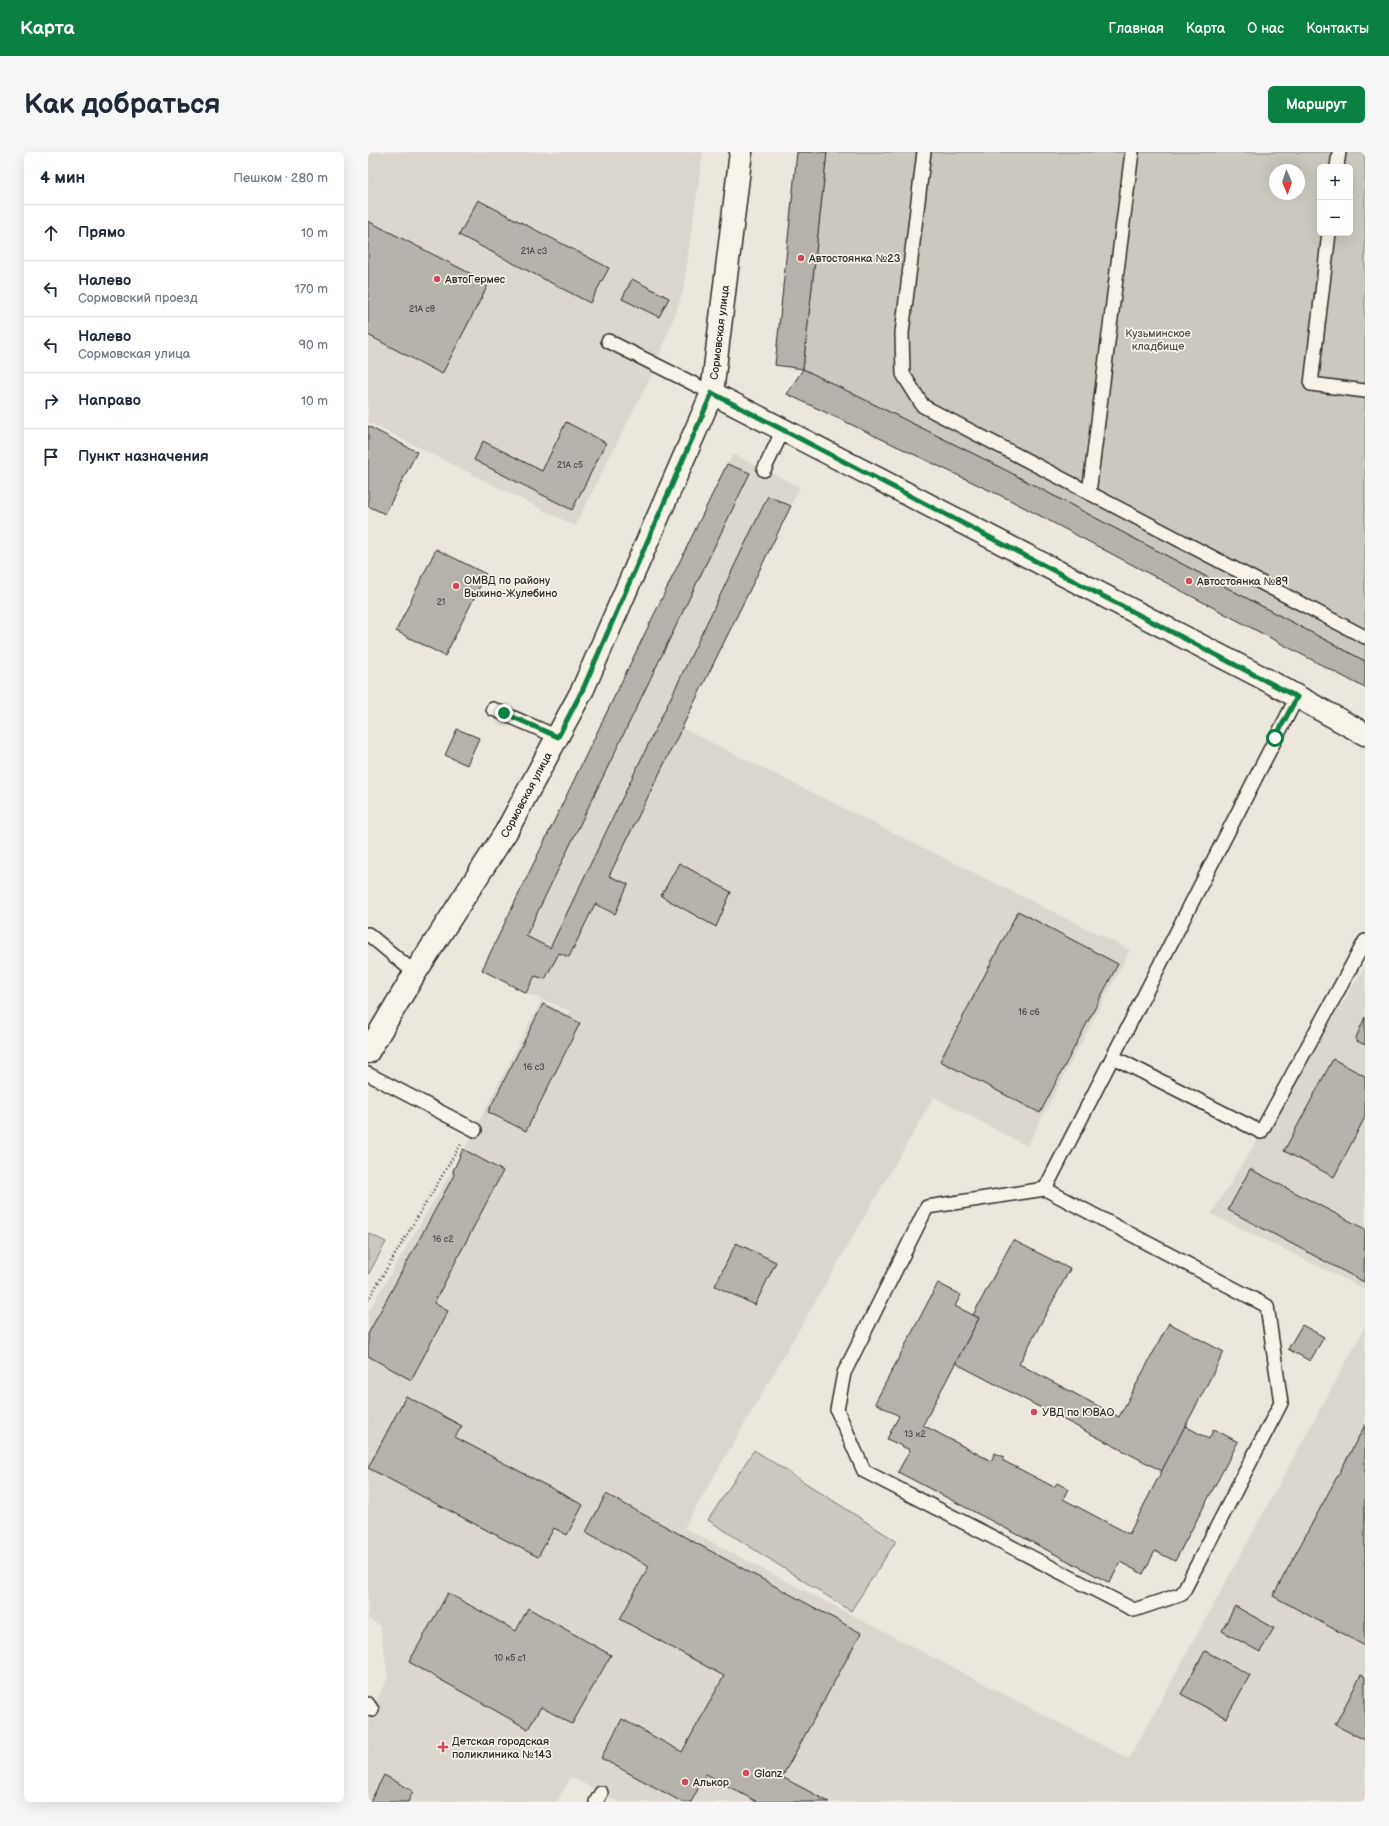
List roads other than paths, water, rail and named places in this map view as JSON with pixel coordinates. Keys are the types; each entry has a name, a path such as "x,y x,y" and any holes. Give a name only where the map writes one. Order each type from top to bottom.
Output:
{"street":[{"name":"Сормовская улица","path":"368,1052 415,973 506,832 558,737 583,689 712,393 742,152"},
{"path":"712,393 1297,697 1365,734"}],"lane":[{"path":"924,152 902,333 903,374 923,406 1365,637"},
{"path":"1089,493 1132,152"},
{"path":"1337,164 1338,152"},
{"path":"1329,236 1311,384 1365,391"},
{"path":"608,341 712,393"},
{"path":"764,470 783,430"},
{"path":"1044,1189 1297,697"},
{"path":"493,709 558,737"},
{"path":"368,934 415,973"},
{"path":"1113,1057 1261,1132 1365,941"},
{"path":"368,1074 473,1129"},
{"path":"1044,1189 1267,1306 1281,1403 1182,1594 1134,1610 864,1471 837,1410 844,1373 926,1207 1044,1189"}],"place":[{"name":"Автостоянка №23","path":"801,258"},
{"name":"АвтоГермес","path":"437,279"},
{"name":"Автостоянка №89","path":"1189,581"},
{"name":"ОМВД по району Выхино-Жулебино","path":"456,586"},
{"name":"УВД по ЮВАО","path":"1034,1412"},
{"name":"Детская городская поликлиника №143","path":"443,1747"},
{"name":"Glanz","path":"746,1773"},
{"name":"Алькор","path":"685,1782"}],"park label":[{"name":"Кузьминское кладбище","path":"1158,339"}]}
